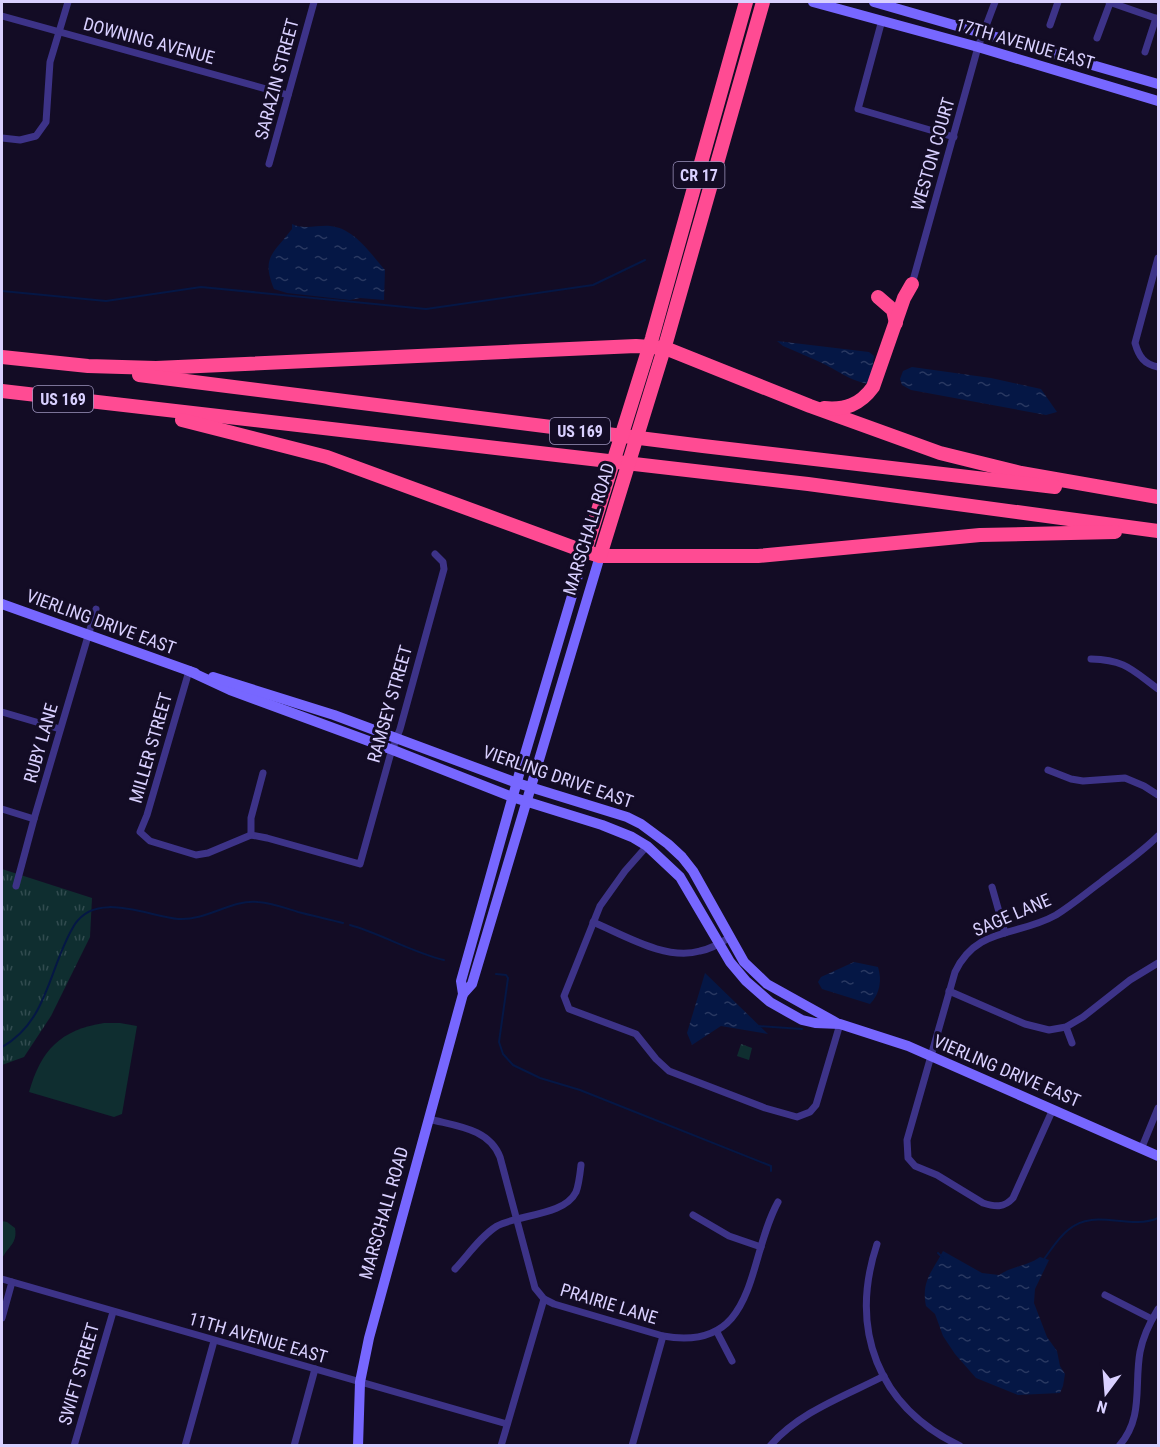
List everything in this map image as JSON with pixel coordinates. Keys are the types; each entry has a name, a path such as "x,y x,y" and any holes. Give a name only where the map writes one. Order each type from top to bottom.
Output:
{"highway":[{"name":"MARSCHALL ROAD","path":"585,552 649,347 746,2"},
{"name":"MARSCHALL ROAD","path":"600,555 665,348 763,2"},
{"path":"810,406 835,409 857,404 866,398 873,387 904,298 912,284"},
{"path":"878,297 893,310 897,323"},
{"path":"2,358 88,366 156,368 665,348 810,406 940,453 1021,473 1158,499"},
{"name":"US 169","path":"2,358 692,445 1158,499"},
{"name":"US 169","path":"2,391 124,407 808,483 1158,532"},
{"path":"124,407 327,457 585,552 600,555 758,556 980,535 1158,532"}],"street":[{"path":"2,138 20,140 36,136 46,122 50,62 68,2"},
{"name":"SARAZIN STREET","path":"269,164 314,2"},
{"name":"17TH AVENUE EAST","path":"813,2 978,47 1158,101"},
{"name":"17TH AVENUE EAST","path":"874,2 1158,84"},
{"name":"WESTON COURT","path":"912,284 978,47 995,2"},
{"path":"1050,25 1058,2"},
{"path":"1097,38 1109,2 1157,18 1145,52"},
{"name":"DOWNING AVENUE","path":"2,16 288,94"},
{"path":"882,20 858,109 954,137"},
{"path":"1158,258 1135,343 1138,356 1150,365 1158,367"},
{"name":"MARSCHALL ROAD","path":"358,1446 360,1382 376,1306 463,994 461,981 585,552"},
{"name":"RAMSEY STREET","path":"251,835 360,864 444,569 442,562 435,554"},
{"name":"MARSCHALL ROAD","path":"463,994 472,984 600,555"},
{"name":"VIERLING DRIVE EAST","path":"2,604 189,671 232,682 397,738 517,783 612,812 641,824 682,857 693,871 744,962 767,984 840,1024 892,1040 931,1056 1158,1156"},
{"name":"RUBY LANE","path":"16,886 96,609"},
{"path":"1091,659 1107,659 1122,663 1138,672 1158,690"},
{"name":"VIERLING DRIVE EAST","path":"189,671 230,690 526,802 614,829 647,846 680,877 730,962 746,981 770,1002 802,1020 840,1024"},
{"name":"MILLER STREET","path":"189,671 140,832 150,842 196,855 208,854 251,835"},
{"path":"2,712 60,729"},
{"path":"1048,770 1071,779 1125,778 1158,795"},
{"path":"251,835 250,819 263,773"},
{"path":"2,809 34,819"},
{"path":"614,829 647,835 654,833"},
{"name":"SAGE LANE","path":"1053,1109 1013,1198 1004,1205 983,1203 911,1162 907,1153 907,1140 949,991 955,972 968,951 989,938 1055,915 1141,852 1158,836"},
{"path":"647,846 600,906 564,996 569,1009 636,1034 669,1071 765,1108 797,1117 810,1112 816,1105 840,1024"},
{"path":"992,887 1005,933"},
{"path":"593,922 655,948 674,953 701,951 730,937"},
{"path":"949,991 1037,1028 1049,1030 1066,1027 1083,1017 1130,980 1158,963"},
{"path":"1066,1027 1072,1043"},
{"path":"1142,1148 1158,1108"},
{"name":"PRAIRIE LANE","path":"429,1119 479,1134 493,1143 500,1157 535,1288 544,1299 663,1336 690,1339 717,1332"},
{"path":"456,1269 495,1228 517,1219 554,1209 570,1201 578,1187 581,1165"},
{"path":"732,1361 717,1332 741,1307 749,1290 768,1223 778,1202"},
{"path":"693,1215 729,1236 761,1246"},
{"path":"877,1244 868,1271 865,1306 868,1334 884,1376 898,1398 921,1421 960,1446"},
{"name":"11TH AVENUE EAST","path":"2,1280 507,1424"},
{"path":"2,1318 12,1282"},
{"path":"1105,1295 1152,1319"},
{"path":"501,1446 544,1299"},
{"path":"1119,1446 1136,1415 1140,1352 1158,1309"},
{"name":"SWIFT STREET","path":"74,1446 114,1312"},
{"path":"632,1446 663,1336"},
{"path":"184,1446 214,1341"},
{"path":"294,1446 315,1369"},
{"path":"770,1446 780,1434 800,1419 884,1376"}],"green space":[{"path":"2,869 92,898 90,937 51,1016 24,1057 2,1065"},
{"path":"104,1023 137,1026 122,1114 114,1117 29,1092 40,1064 54,1044 75,1031"},
{"path":"741,1044 752,1048 749,1060 737,1056"},
{"path":"2,1221 15,1228 16,1233 14,1242 2,1259"}],"water":[{"path":"292,224 306,227 330,226 347,231 354,236 385,270 384,300 360,298 350,300 287,293 274,289 270,278 269,263 271,256 292,229"},
{"path":"777,341 869,352 874,356 870,384 853,379"},
{"path":"912,367 991,378 1041,389 1057,412 1046,415 911,390 902,385 900,379 903,371"},
{"path":"854,962 878,967 879,987 870,1004 822,989 818,982 821,977"},
{"path":"705,973 768,1034 721,1026 692,1045 687,1033"},
{"path":"943,1251 982,1273 999,1275 1040,1257 1049,1260 1035,1289 1034,1303 1047,1337 1057,1351 1060,1366 1065,1374 1060,1393 1018,1395 976,1378 955,1354 943,1336 935,1314 926,1306 926,1283"}],"waterway":[{"path":"2,291 106,301 201,287 426,309 593,285 645,260"},
{"path":"2,1047 18,1036 30,1023 75,924 84,914 96,909 123,908 166,917 189,919 238,904 258,902 343,923"},
{"path":"350,925 444,960"},
{"path":"496,974 506,975 508,978 499,1042 503,1054 513,1065 540,1078 580,1090 771,1166 771,1171"},
{"path":"757,1026 802,1029"},
{"path":"1044,1259 1061,1237 1078,1223 1089,1220 1135,1222 1158,1218"},
{"path":"938,1253 943,1258"}]}
